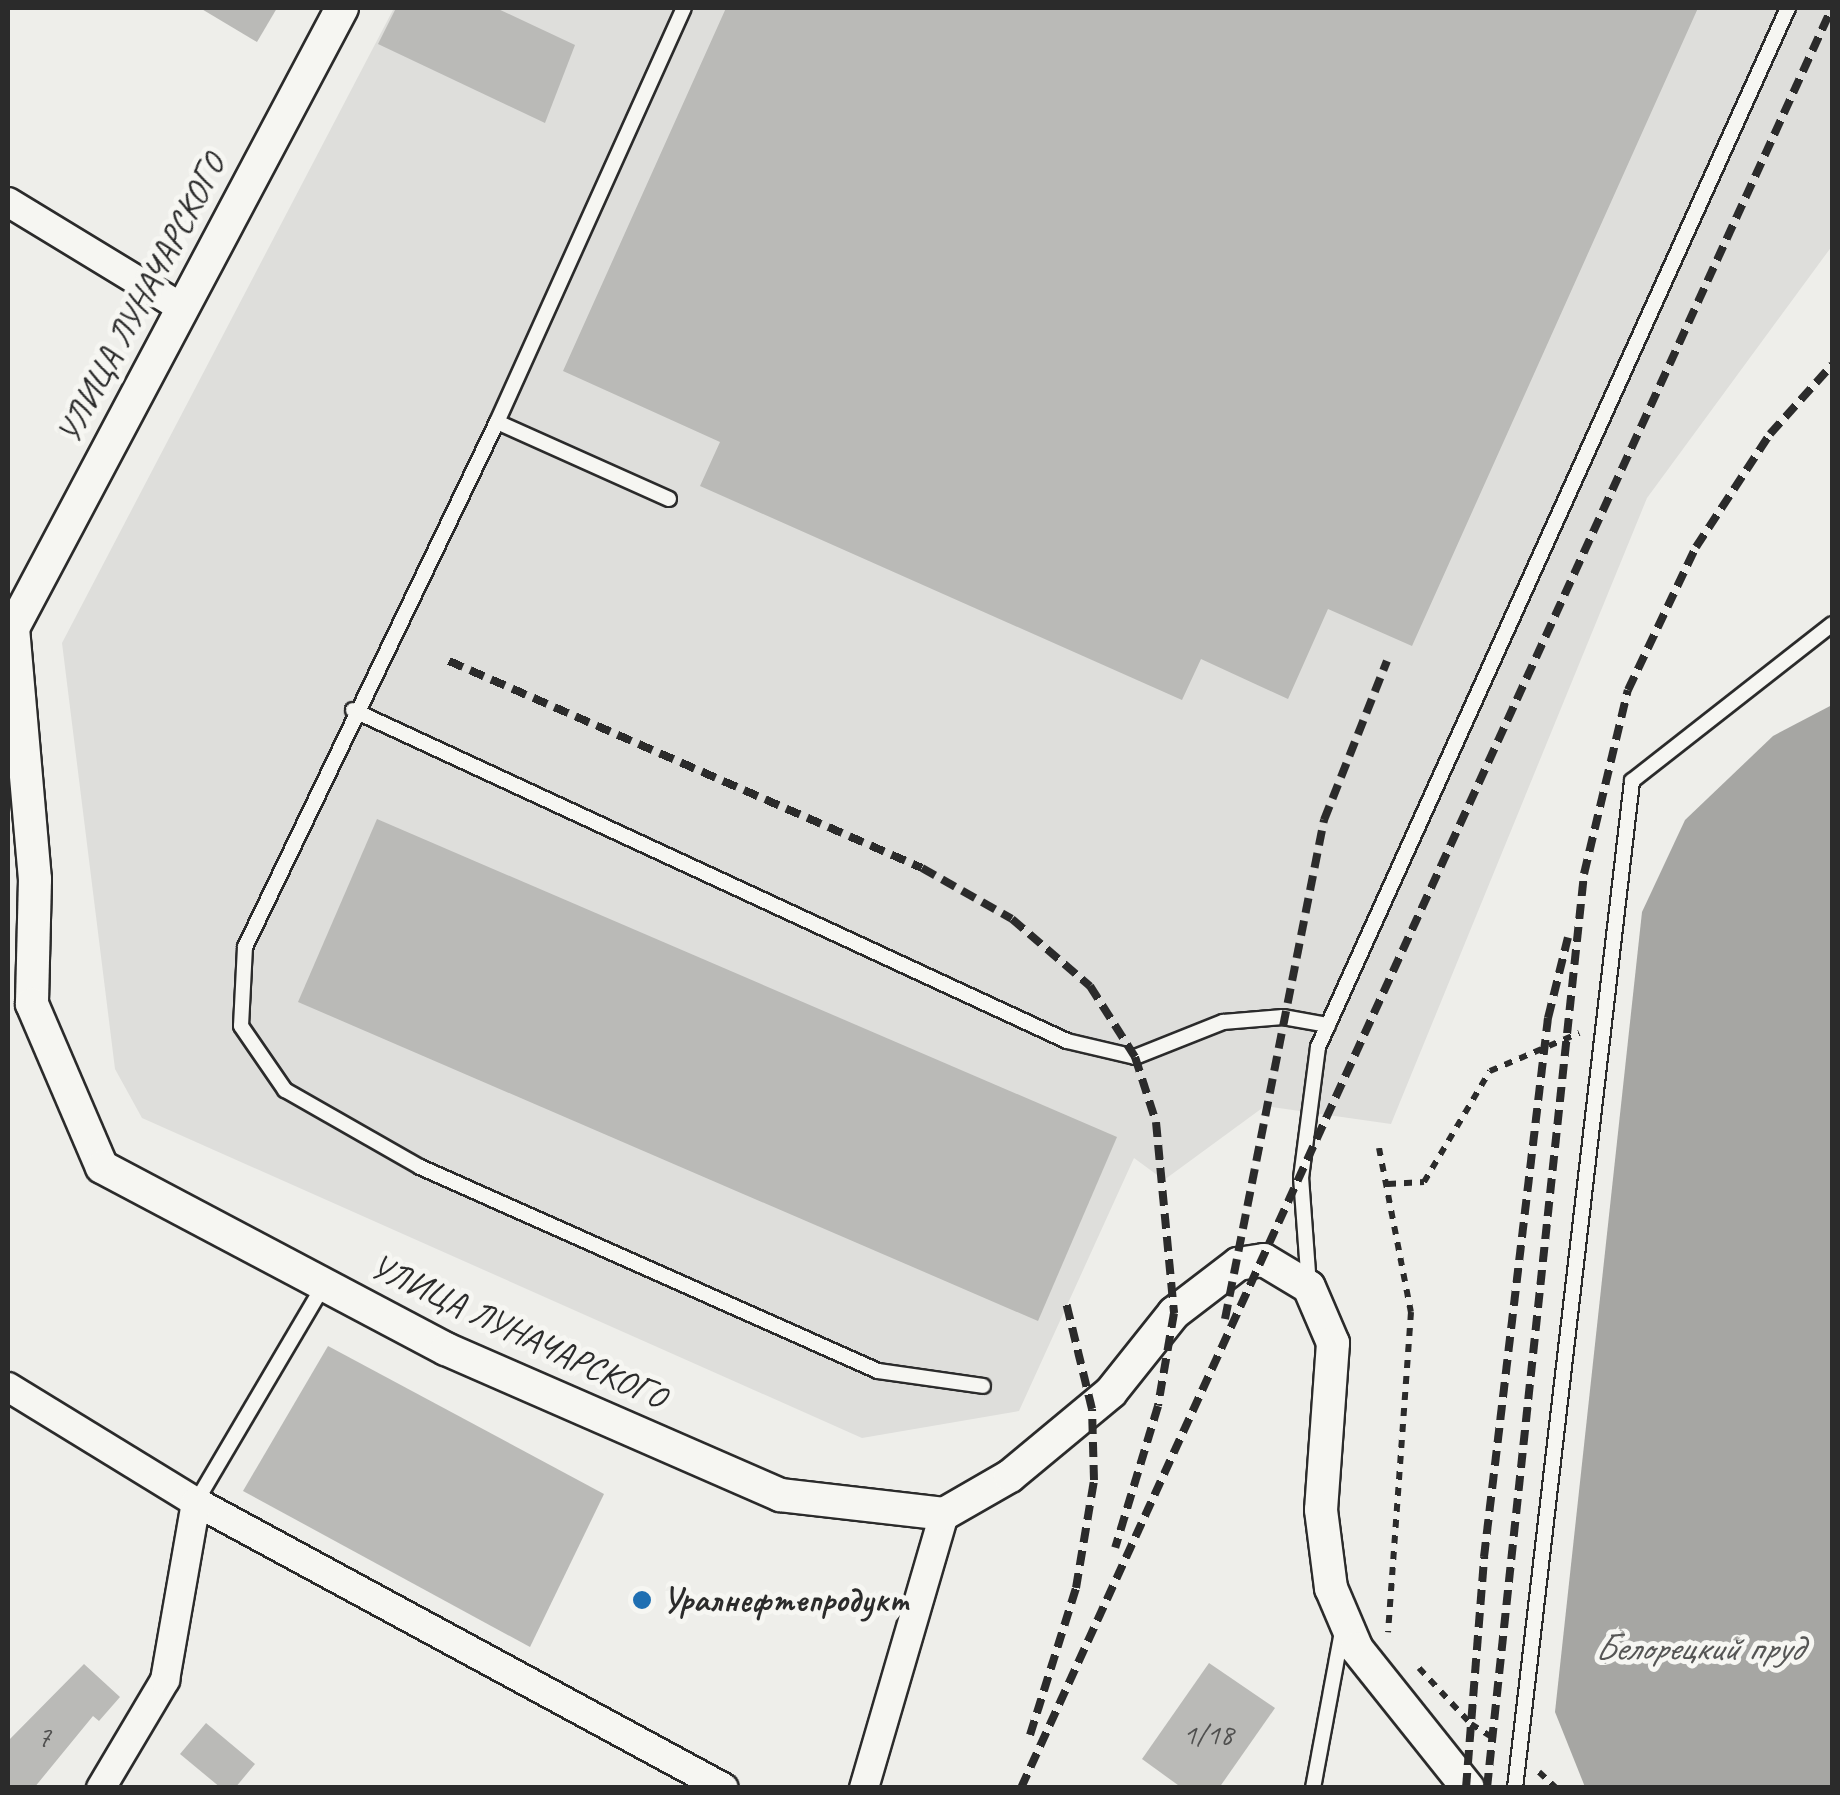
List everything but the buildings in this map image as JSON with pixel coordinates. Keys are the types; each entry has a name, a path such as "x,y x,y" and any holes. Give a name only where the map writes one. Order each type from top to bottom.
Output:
{"street":[{"name":"УЛИЦА ЛУНАЧАРСКОГО","path":"342,8 10,632 35,879 32,1004 70,1100 102,1166 446,1350 780,1495 944,1514"},
{"path":"8,202 181,308"},
{"path":"864,1788 944,1514 1010,1476 1092,1409 1174,1313 1238,1264 1264,1260 1308,1287 1333,1343 1320,1510 1331,1588 1357,1649 1468,1788"},
{"path":"8,1387 196,1502 724,1788"},
{"path":"101,1788 165,1680 196,1502"}],"lane":[{"path":"684,8 497,422 353,710 244,948 241,1026 285,1090 420,1167 878,1372 983,1386"},
{"path":"1308,1287 1301,1178 1328,1025 1788,8"},
{"path":"497,422 669,499"},
{"path":"1515,1788 1632,780 1832,624"},
{"path":"353,710 1067,1042 1136,1057 1223,1022 1283,1018 1328,1025"},
{"path":"196,1502 324,1285"},
{"path":"1312,1788 1344,1620"}],"path":[{"path":"1388,1184 1424,1182 1490,1072 1571,1034 1600,1030"},
{"path":"1379,1148 1411,1312 1388,1634 1400,1646"},
{"path":"1412,1660 1470,1724 1520,1757 1556,1788"}],"shaded area":[{"path":"394,8 1832,8 1832,246 1647,498 1391,1124 1265,1106 1164,1180 1134,1158 1019,1411 862,1438 142,1118 115,1069 62,643"}],"water":[{"name":"Белорецкий пруд","path":"1832,705 1832,1787 1585,1787 1555,1712 1642,912 1685,820 1773,736"}],"railway":[{"path":"1021,1788 1832,8"},
{"path":"1487,1788 1584,874 1628,690 1696,547 1770,434 1832,365"},
{"path":"449,661 922,868 1012,919 1090,986 1135,1057 1156,1122 1174,1313 1158,1406 1115,1548"},
{"path":"1225,1319 1324,820 1387,661"},
{"path":"1466,1788 1484,1557 1548,1018 1568,937"},
{"path":"1030,1735 1076,1588 1094,1480 1092,1409 1066,1302"}],"place":[{"name":"Уралнефтепродукт","path":"642,1600"}]}
